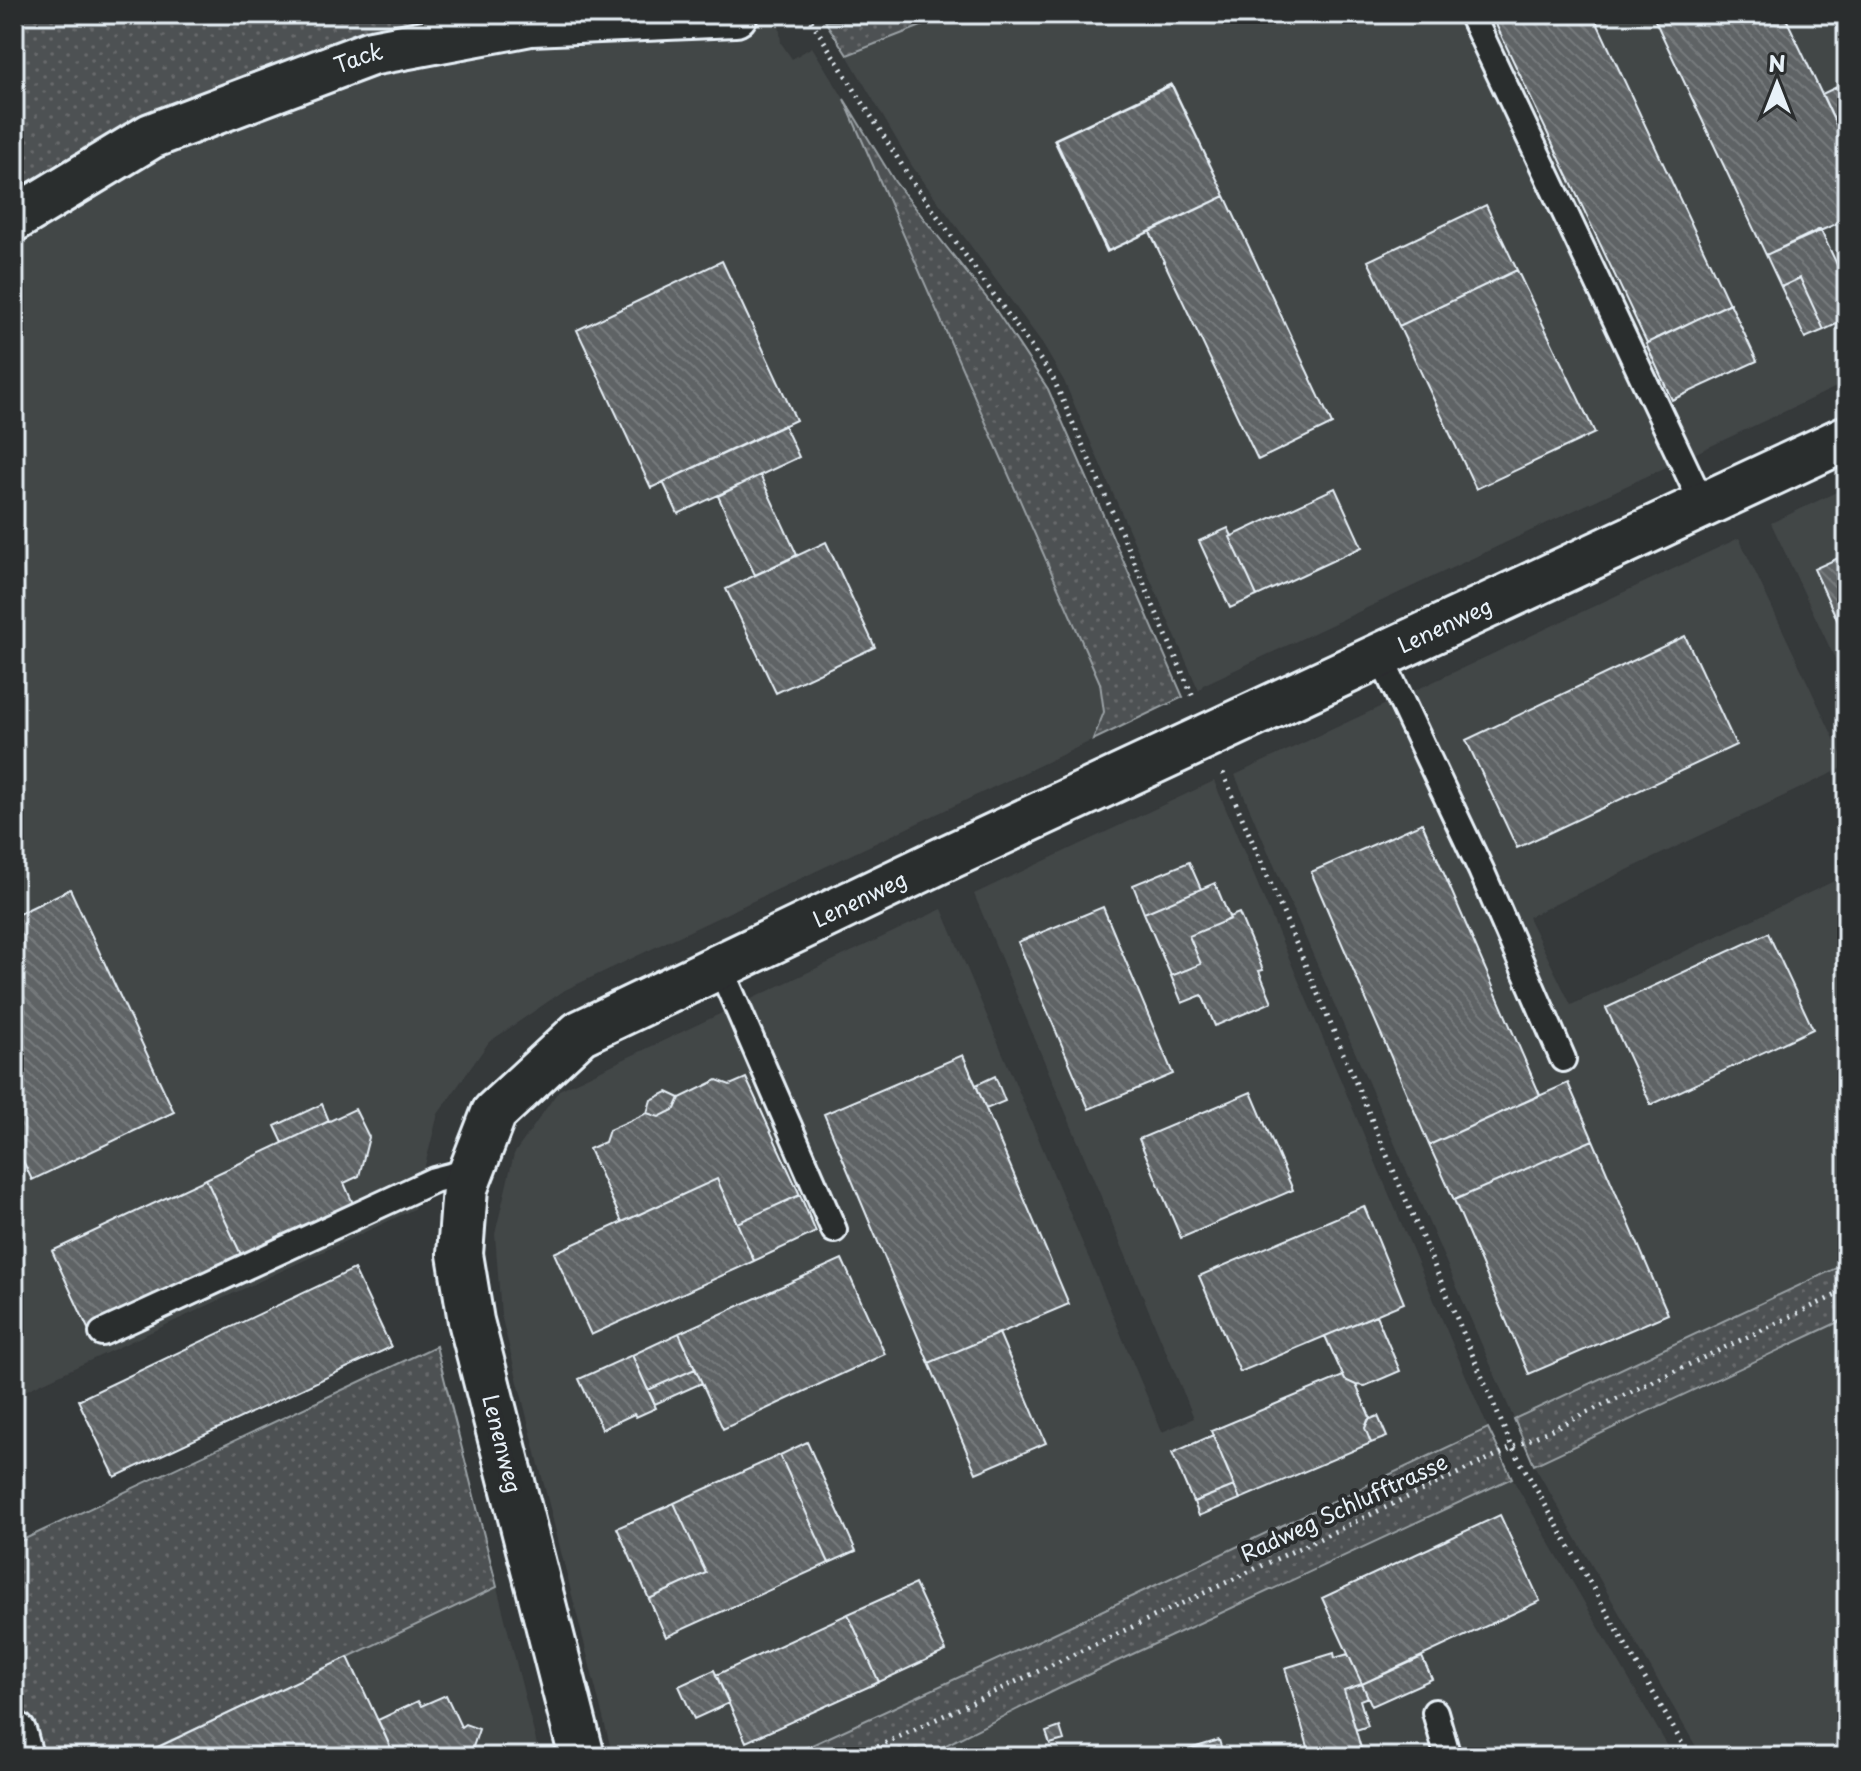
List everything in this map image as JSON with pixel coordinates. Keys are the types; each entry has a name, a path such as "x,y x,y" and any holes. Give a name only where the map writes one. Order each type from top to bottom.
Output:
{"street":[{"name":"Tack","path":"14,219 151,136 371,53 531,23 735,14"},
{"name":"Lenenweg","path":"582,1757 471,1321 460,1254 465,1188 494,1113 580,1033 719,965 1847,438"},
{"path":"14,1734 20,1757"}],"lane":[{"path":"1471,14 1703,505"},
{"path":"1380,656 1481,870 1563,1059"},
{"path":"719,965 834,1230"},
{"path":"102,1333 434,1180 473,1170"},
{"path":"1435,1712 1448,1757"}],"path":[{"path":"807,14 910,178 1052,376 1189,687 1206,737 1512,1447 1690,1757"},
{"name":"Radweg Schlufftrasse","path":"856,1757 1847,1290"}],"shaded area":[{"path":"29,14 514,14 14,210 14,28"},
{"path":"952,14 1847,14 1847,382 1203,685 1199,691 1064,381 1040,340 912,166 847,55"},
{"path":"952,14 847,55 825,21 886,21"},
{"path":"779,23 781,43 792,59 812,47 844,99 1100,683 1104,713 1093,740 565,990 489,1042 438,1114 414,1209 14,1396 14,237 137,157 376,70 543,39"},
{"path":"844,99 895,182 993,306 1048,389 1183,697 1093,740 1104,712 1100,683"},
{"path":"1847,487 1847,684 1771,523"},
{"path":"1739,538 1847,766 1528,917 1571,1005 1847,875 1847,1263 1514,1419 1235,775"},
{"path":"1214,781 1488,1428 786,1757 613,1757 501,1315 495,1234 514,1154 559,1090 942,909 1162,1432 1194,1418 974,894"},
{"path":"1847,1263 1847,1318 1534,1465 1514,1419"},
{"path":"1847,1318 1847,1757 1702,1757 1534,1465"},
{"path":"436,1346 497,1587 136,1757 31,1757 14,1690 14,1544"},
{"path":"1488,1428 1512,1478 1066,1685 922,1757 786,1757 1027,1646"},
{"path":"1512,1478 1674,1757 923,1757 1066,1685"},
{"path":"497,1587 540,1757 136,1757"}],"building":[{"path":"1491,14 1593,14 1729,304 1647,343"},
{"path":"1652,14 1784,14 1847,148 1847,219 1766,255"},
{"path":"1847,82 1847,148 1822,94"},
{"path":"1171,84 1225,196 1108,251 1055,139"},
{"path":"1172,85 1225,196 1107,252 1054,140"},
{"path":"1225,196 1332,424 1258,460 1150,232"},
{"path":"1486,205 1517,270 1399,326 1368,261"},
{"path":"1820,229 1847,285 1847,319 1824,330 1800,278 1781,287 1766,255"},
{"path":"722,261 796,420 651,488 577,330"},
{"path":"1517,270 1595,433 1476,489 1399,326"},
{"path":"1800,278 1824,330 1805,338 1781,287"},
{"path":"1730,303 1757,361 1672,400 1646,344"},
{"path":"784,425 799,457 678,514 663,482"},
{"path":"760,475 797,555 755,575 718,496"},
{"path":"1335,488 1362,547 1257,596 1230,537"},
{"path":"1228,528 1257,596 1230,608 1199,541"},
{"path":"826,542 875,647 776,693 726,589"},
{"path":"1847,554 1847,641 1814,569"},
{"path":"1685,636 1736,745 1517,848 1466,740"},
{"path":"1422,823 1540,1095 1429,1145 1311,872"},
{"path":"1189,862 1201,889 1144,913 1133,885"},
{"path":"1215,883 1230,919 1189,936 1201,964 1171,976 1144,913"},
{"path":"70,889 174,1112 32,1180 14,1142 14,916"},
{"path":"1103,907 1173,1074 1089,1109 1018,942"},
{"path":"1239,913 1263,970 1259,971 1272,1002 1215,1026 1202,995 1182,1003 1171,976 1201,964 1189,936"},
{"path":"1768,933 1813,1029 1651,1105 1606,1008"},
{"path":"963,1055 1069,1304 929,1363 824,1114"},
{"path":"995,1076 1005,1101 986,1109 976,1085"},
{"path":"746,1078 800,1195 737,1223 717,1179 622,1222 589,1149 605,1142 609,1130 647,1113 659,1117 675,1109 680,1098 717,1080 730,1085"},
{"path":"1568,1083 1593,1140 1454,1200 1429,1145"},
{"path":"667,1092 680,1098 675,1109 659,1117 647,1113 651,1100"},
{"path":"1251,1092 1293,1190 1181,1238 1139,1139"},
{"path":"322,1104 329,1121 283,1143 275,1126"},
{"path":"355,1109 369,1137 359,1176 344,1183 355,1208 244,1261 206,1179"},
{"path":"1593,1140 1668,1314 1529,1374 1454,1200"},
{"path":"206,1179 244,1261 90,1333 52,1251"},
{"path":"717,1179 754,1261 591,1335 554,1253"},
{"path":"800,1195 816,1232 754,1261 737,1223"},
{"path":"1364,1206 1404,1303 1240,1372 1199,1276"},
{"path":"842,1259 885,1354 723,1429 679,1333"},
{"path":"354,1269 391,1347 115,1477 78,1400"},
{"path":"1376,1315 1400,1371 1365,1386 1356,1385 1345,1380 1325,1336"},
{"path":"679,1333 695,1369 648,1390 632,1355"},
{"path":"999,1333 1046,1443 976,1473 929,1363"},
{"path":"632,1355 656,1408 602,1429 579,1379"},
{"path":"695,1369 702,1383 655,1404 648,1390"},
{"path":"1343,1376 1356,1385 1370,1417 1365,1428 1371,1443 1240,1499 1211,1431"},
{"path":"1378,1416 1387,1437 1371,1443 1365,1428 1368,1420"},
{"path":"1213,1435 1234,1486 1193,1502 1172,1453"},
{"path":"807,1442 856,1551 829,1563 780,1455"},
{"path":"780,1455 829,1563 666,1637 649,1599 706,1573 674,1503"},
{"path":"1234,1486 1240,1499 1199,1516 1194,1502"},
{"path":"674,1503 706,1573 649,1599 617,1528"},
{"path":"1500,1515 1540,1601 1362,1684 1322,1598"},
{"path":"915,1584 946,1651 879,1682 848,1614"},
{"path":"848,1614 879,1682 746,1742 716,1675"},
{"path":"1334,1653 1335,1658 1348,1654 1362,1684 1344,1690 1363,1755 1311,1757 1285,1668"},
{"path":"348,1657 395,1757 137,1757"},
{"path":"1422,1657 1432,1679 1372,1706 1362,1684"},
{"path":"714,1670 729,1703 694,1719 679,1686"},
{"path":"1362,1684 1368,1697 1360,1700 1368,1726 1356,1730 1344,1690"},
{"path":"446,1695 461,1727 465,1724 479,1729 472,1750 475,1757 395,1757 378,1720 418,1701 421,1706"},
{"path":"1060,1727 1064,1740 1050,1744 1046,1732"},
{"path":"1219,1740 1224,1757 1164,1757"}]}
